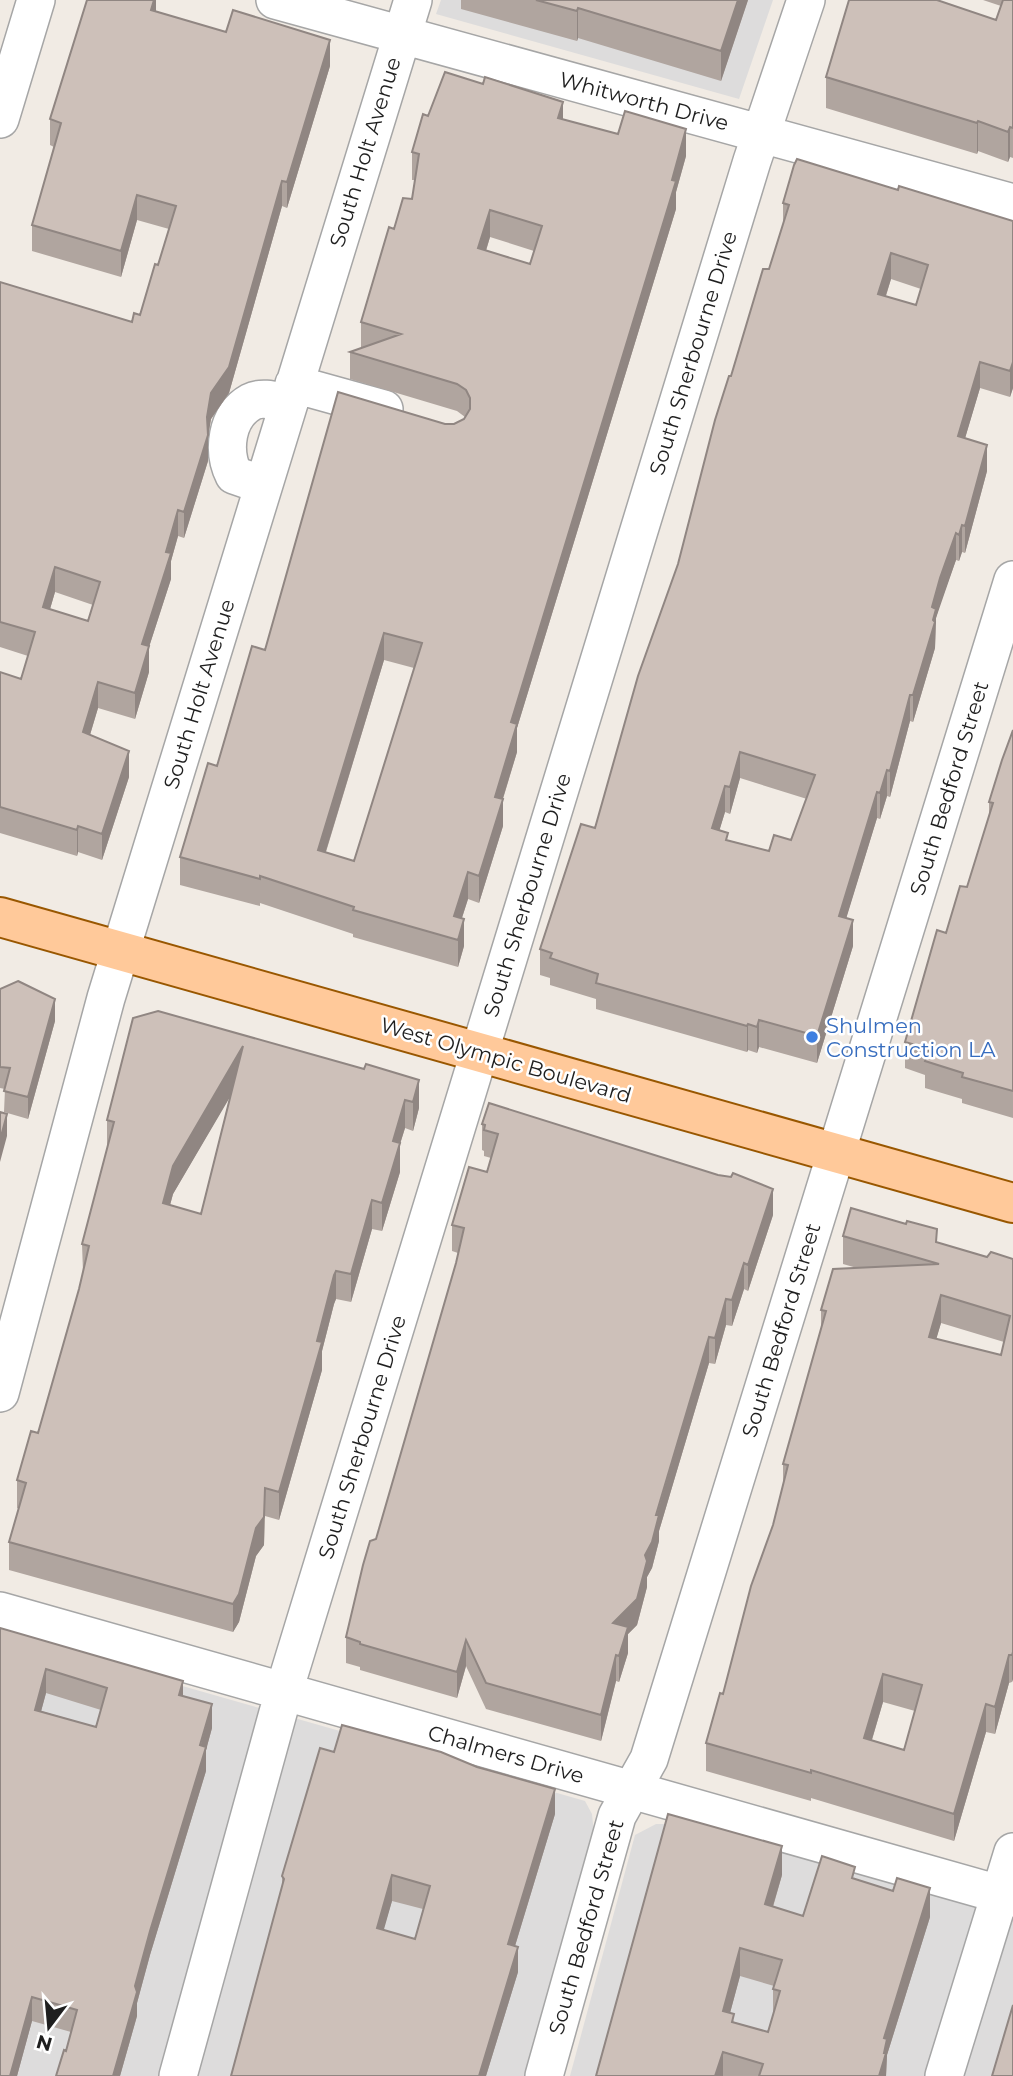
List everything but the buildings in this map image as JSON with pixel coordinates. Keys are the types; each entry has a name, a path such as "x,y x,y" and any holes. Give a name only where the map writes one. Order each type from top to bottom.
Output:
{"main road":[{"name":"West Olympic Boulevard","path":"0,917 1013,1203"}],"street":[{"path":"0,118 36,0"},
{"name":"Whitworth Drive","path":"275,0 1013,203"},
{"name":"South Holt Avenue","path":"0,1393 121,950 413,0"},
{"name":"South Sherbourne Drive","path":"178,2076 284,1691 761,133 806,0"},
{"path":"263,485 234,475 229,464 227,442 231,426 239,413 252,401 291,394 416,419"},
{"name":"South Bedford Street","path":"544,2076 617,1816 649,1759 1013,580"},
{"name":"Chalmers Drive","path":"0,1611 1006,1896"},
{"path":"944,2076 1006,1896 1013,1852"}],"shaded area":[{"path":"441,0 773,0 739,99 436,14"},
{"path":"0,1634 585,1801 592,1814 594,1834 524,2076 0,2076"},
{"path":"656,1824 682,1824 1013,1917 1013,2076 570,2076 635,1835"}],"place":[{"name":"Shulmen Construction LA","path":"812,1037"}]}
